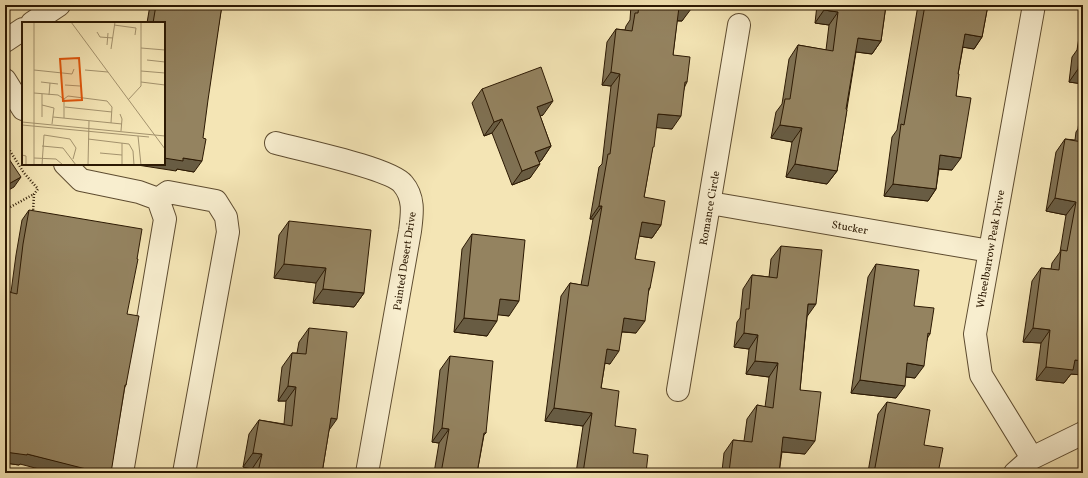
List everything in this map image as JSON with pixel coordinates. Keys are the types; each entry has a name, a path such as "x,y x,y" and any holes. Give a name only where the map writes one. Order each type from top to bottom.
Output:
{"street":[{"path":"34,22 59,5"},
{"name":"Wheelbarrow Peak Drive","path":"1032,458 981,375 975,334 1034,5"},
{"name":"Romance Circle","path":"678,390 740,25"},
{"path":"5,41 22,30"},
{"path":"5,80 22,107"},
{"name":"Painted Desert Drive","path":"276,143 383,172 395,177 403,184 410,194 412,212 410,231 367,473"},
{"path":"66,165 81,180 139,192 158,199"},
{"path":"158,199 168,192 216,201 226,217 228,232 184,473"},
{"path":"122,473 165,219 158,199"},
{"name":"Stucker","path":"710,203 990,251"},
{"path":"1015,473 1032,458 1083,433"}],"path":[{"path":"5,143 24,173 38,189 34,194 5,210"},
{"path":"34,194 34,212 41,213"}],"building":[{"path":"156,5 222,5 203,138 206,139 202,161 183,158 183,161 165,158 165,22 153,22"},
{"path":"639,5 691,5 691,9 679,7 673,55 690,57 681,116 658,114 654,147 644,197 665,201 661,225 642,222 635,259 655,262 649,288 645,321 624,318 619,351 607,349 601,388 619,391 615,426 636,429 633,453 648,455 646,473 583,473 592,413 554,408 570,283 588,286 602,206 599,206 608,154 610,154 620,74 611,72 616,29 632,31 635,13 638,13"},
{"path":"825,5 886,5 881,41 858,38 837,171 795,164 802,128 780,125 785,99 790,99 798,45 833,51 838,12 824,10"},
{"path":"925,5 988,5 982,37 965,34 956,96 971,98 961,158 940,155 936,189 893,184 901,124 904,125"},
{"path":"1081,44 1083,44 1083,70 1078,69"},
{"path":"541,67 553,101 537,107 551,146 535,152 540,164 522,171 502,119 494,122 482,89"},
{"path":"1083,133 1083,361 1075,360 1073,370 1046,367 1050,330 1033,328 1041,268 1059,270 1061,250 1067,251 1076,202 1055,198 1065,139 1082,142"},
{"path":"5,153 21,177 5,186"},
{"path":"29,210 142,229 138,259 127,314 139,316 125,385 111,473 82,468 27,454 5,452 5,291 17,294"},
{"path":"289,221 371,230 364,293 323,289 326,268 284,264"},
{"path":"472,234 525,240 519,301 500,299 497,321 464,318"},
{"path":"781,246 822,250 816,304 808,304 800,390 821,392 815,441 783,437 779,473 705,473 705,469 729,472 733,440 752,442 757,405 773,408 778,363 755,361 758,335 744,333 746,309 749,309 752,275 777,278"},
{"path":"876,264 919,270 914,306 934,308 930,334 928,333 924,366 907,363 905,386 860,380"},
{"path":"309,328 347,332 337,419 331,418 322,473 258,472 262,454 253,453 259,420 292,426 296,387 288,386 292,353 306,354"},
{"path":"450,356 493,361 486,433 484,433 477,473 441,473 449,429 442,428"},
{"path":"887,402 930,410 924,445 943,448 938,473 874,473"},
{"path":"846,469 874,473 846,473"}]}
